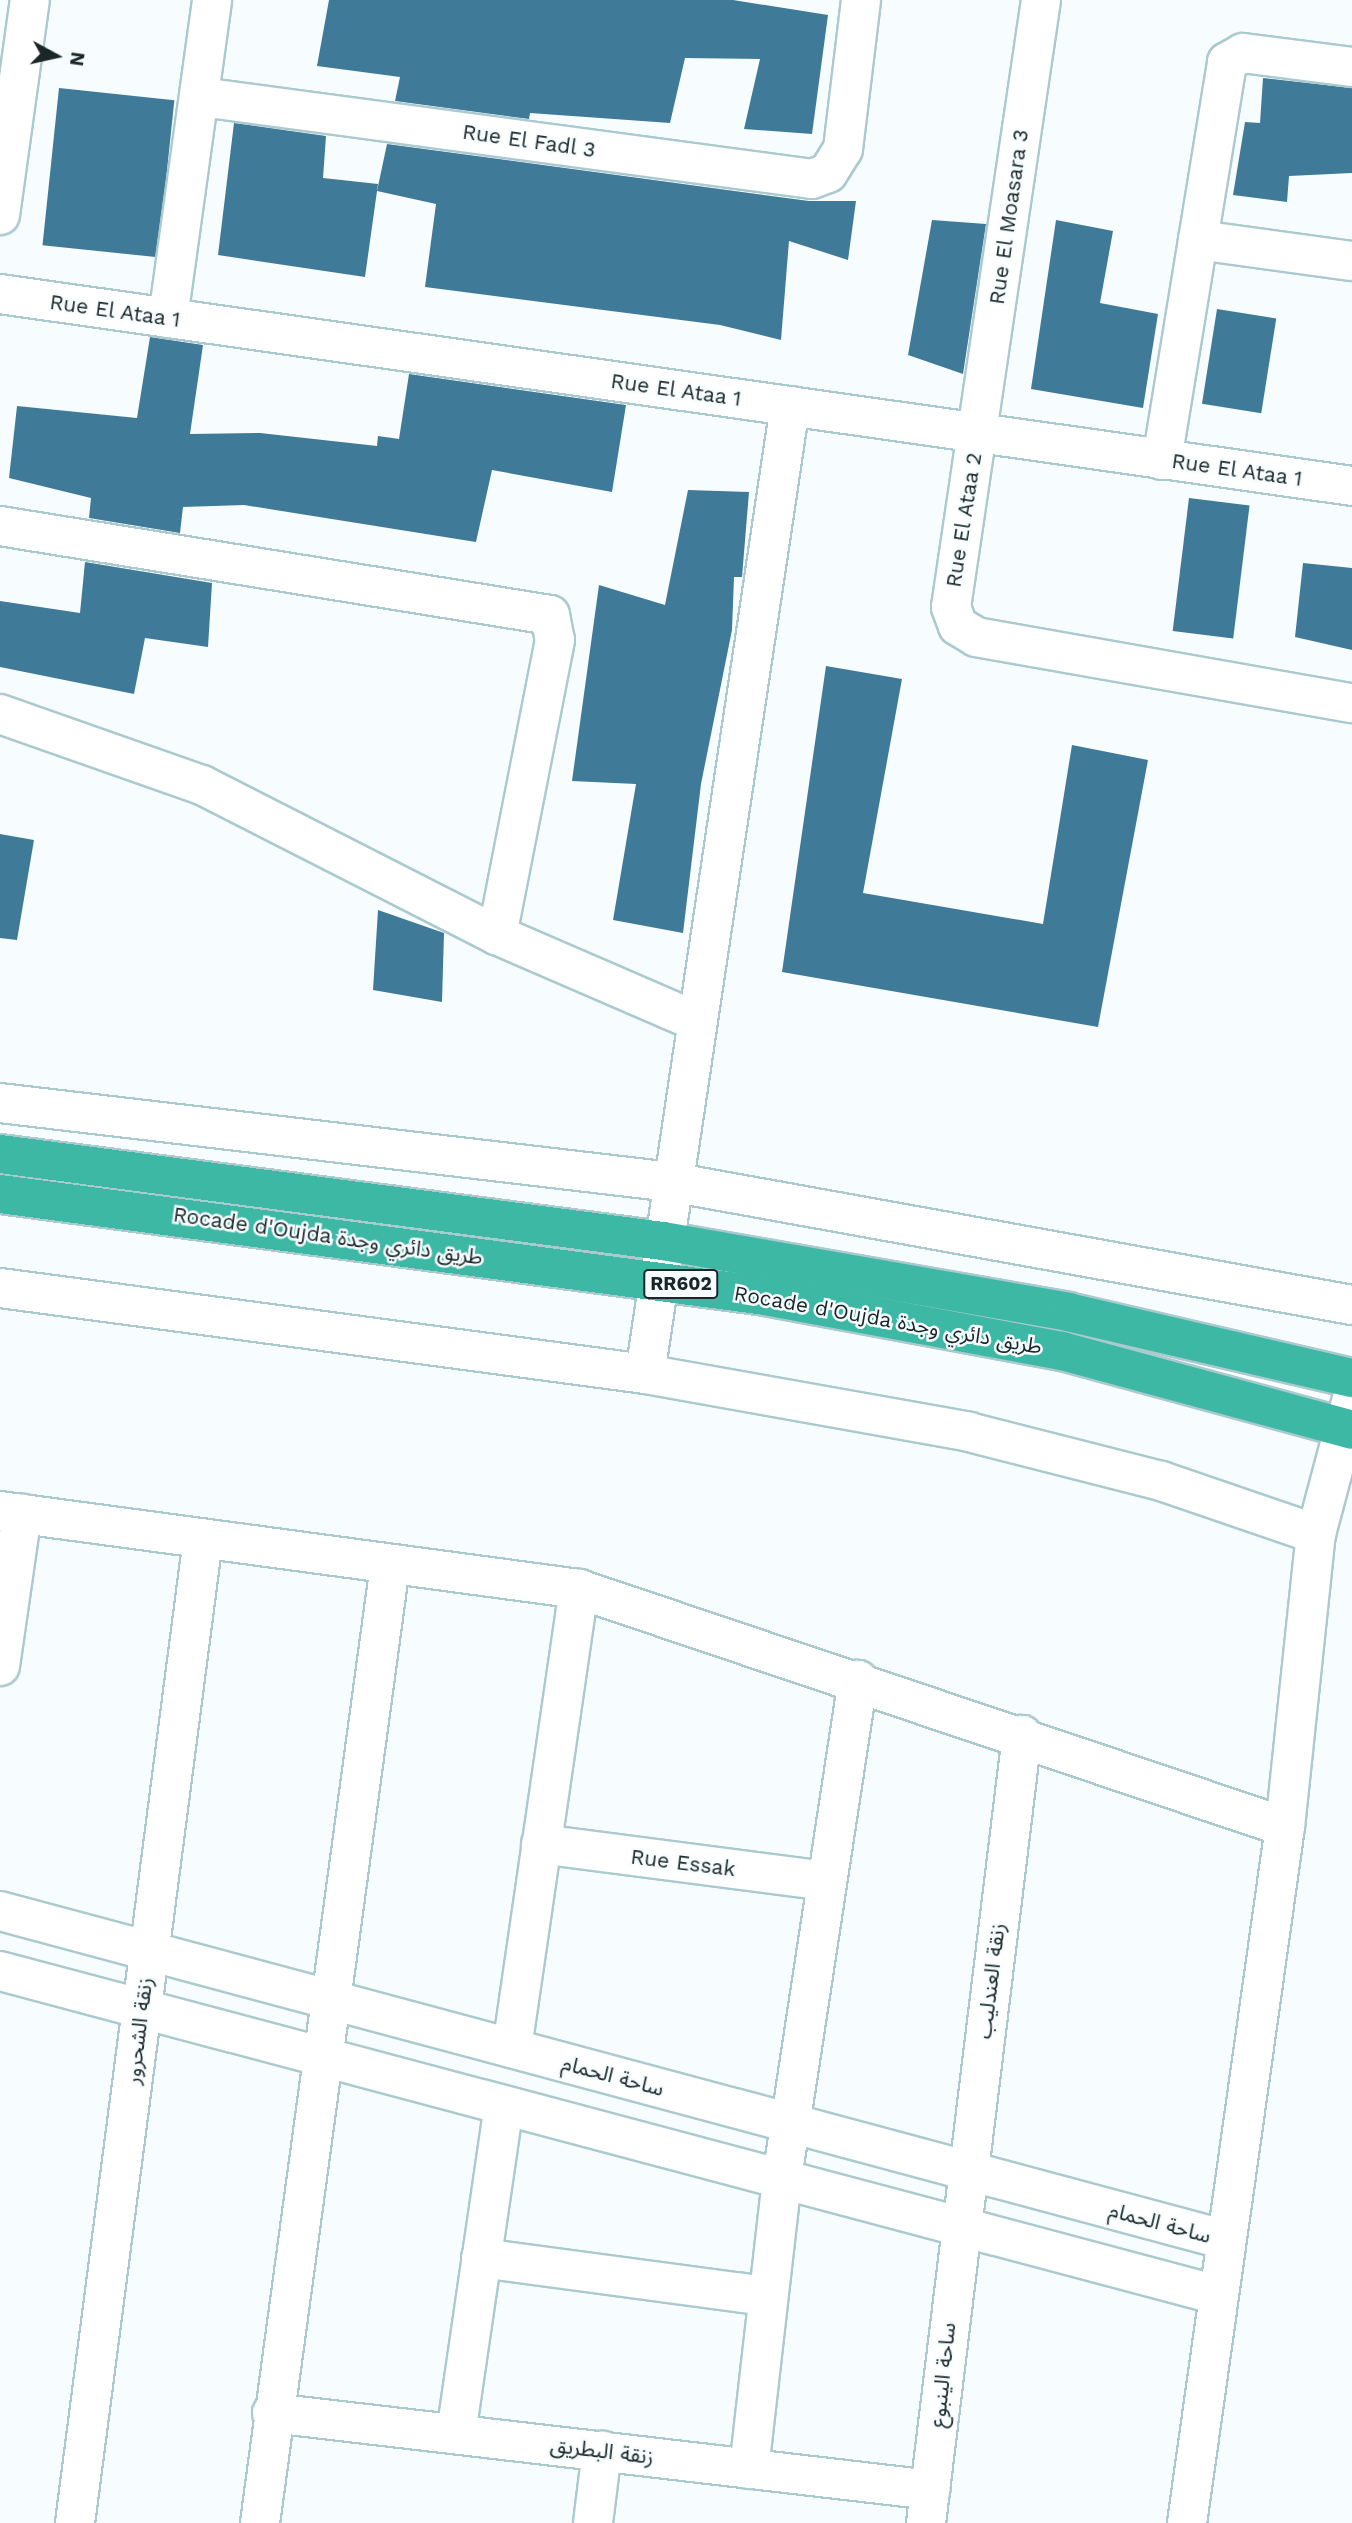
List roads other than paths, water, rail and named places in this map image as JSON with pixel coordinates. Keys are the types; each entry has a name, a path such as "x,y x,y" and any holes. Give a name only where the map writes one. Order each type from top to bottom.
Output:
{"highway":[{"name":"Rocade d'Oujda طريق دائري وجدة","path":"0,1154 663,1241 1068,1312 1352,1378"},
{"name":"Rocade d'Oujda طريق دائري وجدة","path":"0,1194 659,1281 1062,1351 1349,1419"}],"street":[{"path":"0,215 30,0"},
{"path":"168,318 201,97 212,0"},
{"name":"Rue El Moasara 3","path":"977,434 1041,0"},
{"name":"Rue El Fadl 3","path":"201,97 812,179 828,173 843,149 856,1"},
{"path":"1162,460 1232,54 1352,67"},
{"path":"1198,240 1352,261"},
{"name":"Rue El Ataa 1","path":"0,294 1352,486"},
{"path":"645,1374 671,1181 790,406"},
{"name":"Rue El Ataa 2","path":"977,434 951,607 958,626 976,637 1352,704"},
{"path":"0,526 550,615 555,640 497,935"},
{"path":"0,714 202,785 497,935 696,1021"},
{"path":"0,1103 671,1181 1352,1304"},
{"path":"0,1287 645,1374 969,1432 1161,1481 1316,1534"},
{"path":"1187,2523 1285,1828 1316,1534 1349,1419"},
{"path":"0,1666 11,1513 579,1588 1022,1735 1285,1828"},
{"name":"زنقة الشحرور","path":"75,2523 203,1539"},
{"path":"260,2523 272,2413 390,1565"},
{"path":"512,2048 579,1588"},
{"path":"749,2469 789,2124 858,1680"},
{"name":"زنقة العندليب","path":"960,2228 1022,1735"},
{"name":"Rue Essak","path":"541,1844 825,1881"},
{"name":"ساحة الحمام","path":"0,1911 1226,2240"},
{"path":"0,1971 1218,2295"},
{"path":"456,2434 505,2106"},
{"name":"ساحة الينبوع","path":"929,2506 960,2228"},
{"path":"481,2258 767,2296"},
{"name":"زنقة البطريق","path":"272,2413 749,2469 929,2506"},
{"path":"593,2523 602,2451"}]}
